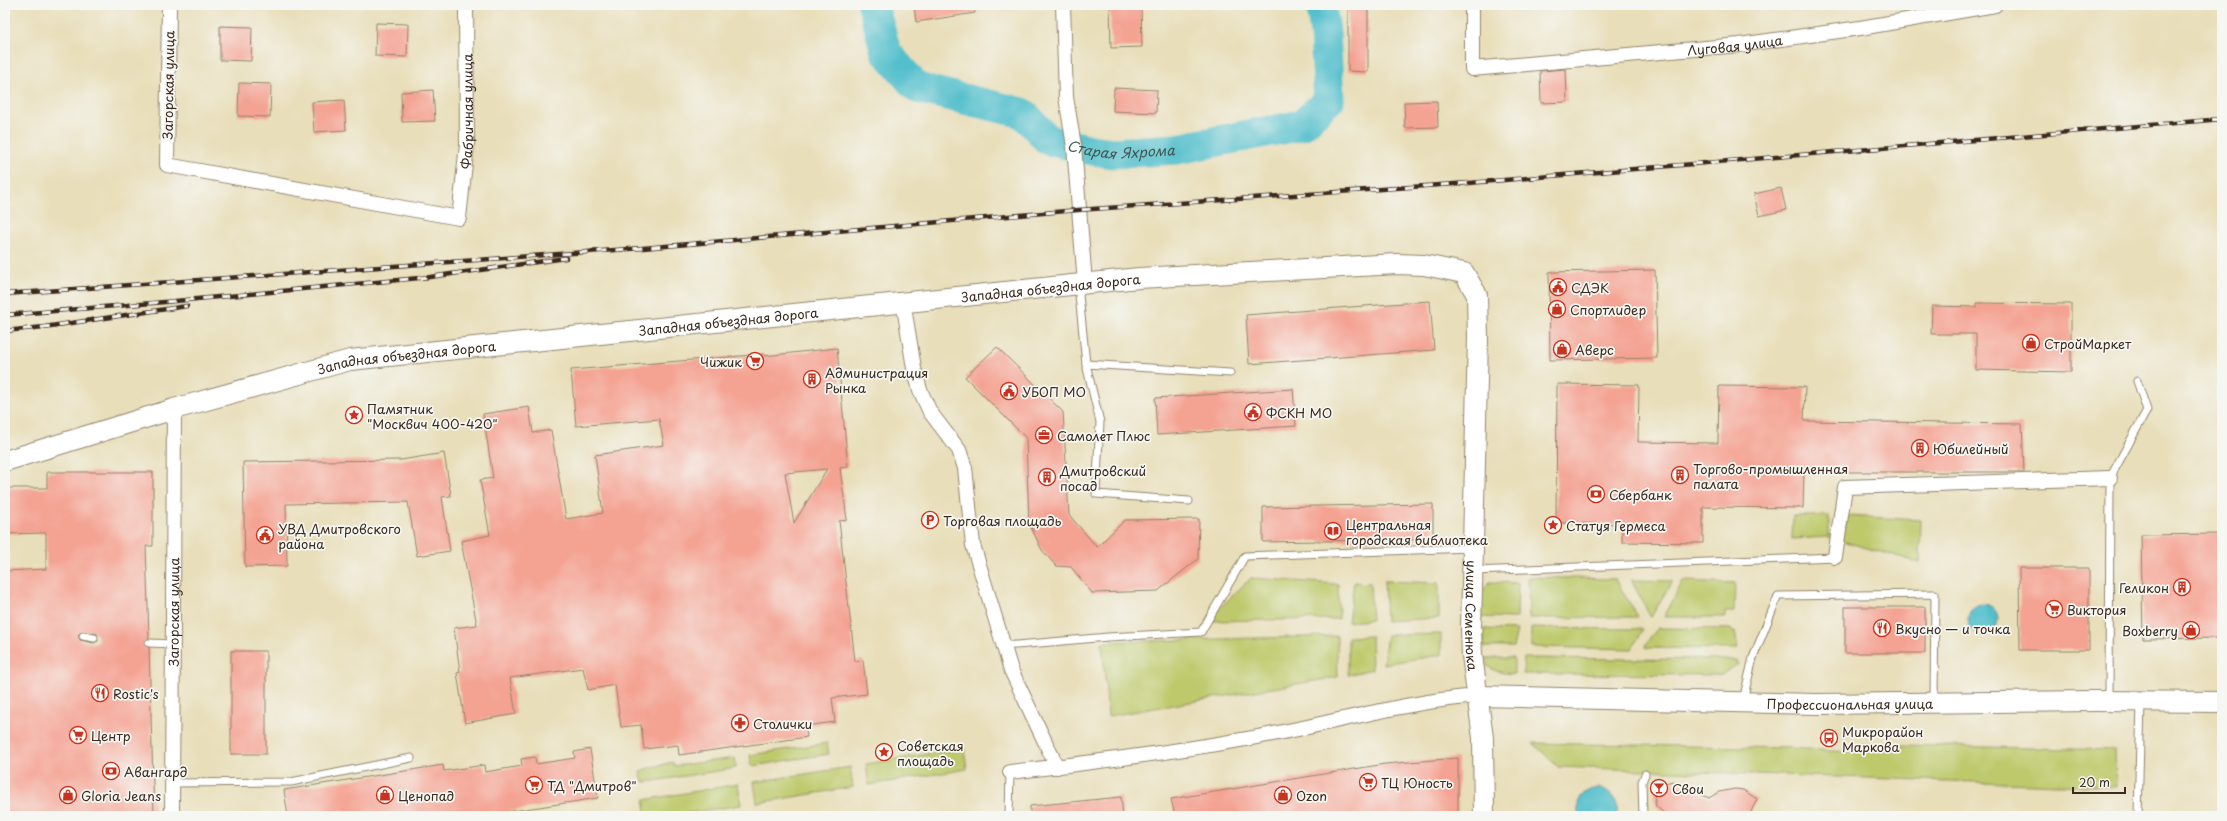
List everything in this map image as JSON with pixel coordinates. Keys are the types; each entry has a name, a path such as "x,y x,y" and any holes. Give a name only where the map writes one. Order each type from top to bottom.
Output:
{"main road":[{"name":"Западная объездная дорога","path":"5,461 174,409 350,360 903,301 1139,278 1397,264 1424,265 1464,273"},
{"name":"улица Семенюка","path":"1464,273 1477,295 1472,655 1483,738 1484,816"},
{"name":"Профессиональная улица","path":"1478,696 1743,702 2222,702"}],"street":[{"name":"Загорская улица","path":"169,5 167,166 459,218"},
{"name":"Фабричная улица","path":"459,218 467,145 466,5"},
{"path":"1063,5 1066,97 1074,146 1081,283"},
{"name":"Луговая улица","path":"1472,5 1472,68 1739,45 1860,28 1995,5"},
{"path":"903,301 914,368 920,390 930,412 959,450 965,468 974,545 1011,670 1057,766"},
{"name":"Загорская улица","path":"172,816 174,409"},
{"path":"1835,557 1845,487 2110,478"},
{"path":"1010,772 1272,734 1445,698 1478,696"}],"lane":[{"path":"1081,283 1086,364 1100,422 1096,494 1189,501"},
{"path":"1086,364 1230,373"},
{"path":"2109,701 2110,478 2147,410 2137,381"},
{"path":"1004,646 1108,637 1201,632 1245,556 1474,548"},
{"path":"1473,571 1835,557"},
{"path":"1743,702 1753,658 1778,596 1935,594 1934,702"},
{"path":"84,636 94,638"},
{"path":"149,643 174,644"},
{"path":"2138,816 2141,701"},
{"path":"172,783 291,782 411,758"},
{"path":"1009,816 1010,772"},
{"path":"1642,816 1642,782 1645,774"}],"green space":[{"path":"1793,516 1829,516 1829,536 1847,516 1921,520 1920,563 1828,537 1792,539"},
{"path":"1528,577 1615,579 1638,617 1529,618"},
{"path":"1251,578 1338,584 1339,619 1206,621"},
{"path":"1631,580 1672,581 1651,617"},
{"path":"1384,581 1439,583 1439,618 1386,621"},
{"path":"1683,581 1735,583 1734,612 1725,612 1725,617 1664,617"},
{"path":"1354,582 1370,583 1372,620 1348,622"},
{"path":"1490,582 1518,583 1517,618 1480,617 1479,594"},
{"path":"1531,628 1643,629 1632,649 1531,647"},
{"path":"1658,628 1731,629 1732,632 1735,632 1738,649 1647,648 1645,645"},
{"path":"1484,629 1517,630 1513,647 1484,647"},
{"path":"1441,634 1441,655 1383,664 1387,635"},
{"path":"1337,636 1338,677 1108,716 1102,642"},
{"path":"1371,636 1372,669 1348,675 1348,637"},
{"path":"1481,658 1514,658 1514,674 1491,669"},
{"path":"1524,658 1737,660 1738,664 1722,675 1523,674"},
{"path":"827,743 829,754 752,766 750,755"},
{"path":"1533,743 1790,748 1848,752 1860,744 2115,750 2116,787 1558,767"},
{"path":"964,748 967,769 869,785 866,764"},
{"path":"735,758 736,768 647,782 643,781 640,772 645,769 673,762 674,766"},
{"path":"850,767 853,787 757,803 754,782"},
{"path":"738,784 741,805 670,816 647,816 644,800"}],"water":[{"path":"1983,604 1989,605 1997,613 1997,625 1989,633 1983,634 1977,633 1969,625 1968,619 1969,613 1977,605"},
{"path":"1599,788 1604,789 1614,798 1617,806 1616,816 1579,816 1578,805 1581,797 1588,791"}],"building":[{"path":"914,5 974,5 975,13 916,22"},
{"path":"1110,5 1141,5 1142,47 1111,48"},
{"path":"1348,5 1368,5 1368,72 1348,71"},
{"path":"376,23 408,24 407,57 375,56"},
{"path":"220,26 252,27 251,61 220,60"},
{"path":"1566,69 1567,102 1541,103 1540,71"},
{"path":"239,83 271,84 270,117 238,116"},
{"path":"1114,88 1157,90 1156,113 1113,111"},
{"path":"433,90 435,121 402,122 401,92"},
{"path":"344,100 346,130 314,132 312,102"},
{"path":"1437,101 1438,127 1405,128 1404,102"},
{"path":"1781,188 1786,210 1759,216 1754,194"},
{"path":"1655,270 1657,358 1550,360 1549,272"},
{"path":"1430,301 1434,350 1249,364 1246,315"},
{"path":"1977,303 2071,304 2071,372 1976,370 1976,334 1931,334 1932,306 1977,307"},
{"name":"Дмитровский посад","path":"997,347 1063,412 1069,515 1097,547 1125,520 1199,519 1198,559 1158,591 1092,593 1071,567 1056,566 1042,550 1029,523 1026,438 965,377"},
{"path":"837,348 848,467 840,468 847,520 839,521 855,661 863,660 867,694 832,698 835,722 805,726 807,737 679,755 678,745 644,749 641,725 621,727 615,685 588,690 583,668 510,678 516,714 465,723 457,673 460,672 454,628 477,625 461,541 490,535 480,480 493,478 483,414 529,407 533,433 551,430 566,519 603,513 595,455 664,445 659,419 576,426 571,370 764,354 764,356","holes":["827,469 794,523 785,473"]},
{"name":"Торгово-промышленная палата","path":"1557,384 1639,385 1638,442 1718,443 1719,386 1805,387 1804,421 2022,424 2024,472 1804,472 1803,508 1703,507 1703,543 1622,542 1622,524 1556,523"},
{"path":"1293,389 1296,426 1157,435 1155,398"},
{"name":"УВД Дмитровского района","path":"444,453 451,496 442,497 450,551 417,556 408,502 286,504 287,566 245,567 243,462 401,460"},
{"path":"47,472 153,472 153,546 146,546 149,638 144,643 149,648 154,816 5,816 5,571 46,569 46,533 5,534 5,488 47,488","holes":["82,631 97,634 98,641 94,643 80,640 78,635"]},
{"path":"1433,504 1433,539 1263,542 1263,507"},
{"name":"Геликон","path":"2222,534 2222,638 2143,639 2141,535"},
{"name":"Виктория","path":"2019,568 2089,568 2089,650 2020,650"},
{"path":"1845,607 1925,607 1925,653 1845,653"},
{"path":"231,651 266,651 266,754 231,754"},
{"path":"590,749 598,798 480,816 288,816 284,790 443,765 444,771 484,765 485,772 522,766 521,759 535,757 536,764 575,758 574,752"},
{"name":"ТЦ Юность","path":"1458,758 1458,816 1175,816 1171,799 1385,764"},
{"path":"1673,781 1709,798 1719,792 1735,789 1743,790 1757,799 1749,816 1690,816 1681,812 1671,815 1665,814 1656,806 1654,794 1661,784"},
{"path":"1121,797 1123,816 1030,816 1030,806"}],"waterway":[{"name":"Старая Яхрома","path":"873,5 886,52 917,88 1023,113 1048,140 1113,153 1177,149 1302,125 1329,100 1325,33 1321,5"}],"railway":[{"path":"5,294 643,248 1078,210 1469,183 2222,119"},
{"path":"5,315 165,302 430,277 566,258"},
{"path":"5,331 44,327 187,306"}],"place":[{"name":"СДЭК","path":"1558,287"},
{"name":"Спортлидер","path":"1557,309"},
{"name":"СтройМаркет","path":"2031,343"},
{"name":"Аверс","path":"1562,349"},
{"name":"Чижик","path":"755,361"},
{"name":"Администрация Рынка","path":"812,379"},
{"name":"УБОП МО","path":"1009,391"},
{"name":"ФСКН МО","path":"1253,412"},
{"name":"Памятник \"Москвич 400-420\"","path":"354,415"},
{"name":"Самолет Плюс","path":"1044,435"},
{"name":"Юбилейный","path":"1920,448"},
{"name":"Торгово-промышленная палата","path":"1680,475"},
{"name":"Дмитровский посад","path":"1047,477"},
{"name":"Сбербанк","path":"1596,494"},
{"name":"Торговая площадь","path":"930,520"},
{"name":"Статуя Гермеса","path":"1553,525"},
{"name":"Центральная городская библиотека","path":"1333,531"},
{"name":"УВД Дмитровского района","path":"265,535"},
{"name":"Геликон","path":"2182,587"},
{"name":"Виктория","path":"2054,609"},
{"name":"Вкусно — и точка","path":"1882,628"},
{"name":"Boxberry","path":"2191,630"},
{"name":"Rostic's","path":"100,693"},
{"name":"Столички","path":"740,723"},
{"name":"Центр","path":"78,735"},
{"name":"Микрорайон Маркова","path":"1829,738"},
{"name":"Советская площадь","path":"884,752"},
{"name":"Авангард","path":"111,771"},
{"name":"ТЦ Юность","path":"1368,782"},
{"name":"ТД \"Дмитров\"","path":"534,785"},
{"name":"Свои","path":"1659,788"},
{"name":"Gloria Jeans","path":"68,795"},
{"name":"Ценопад","path":"385,795"},
{"name":"Ozon","path":"1283,795"}]}
